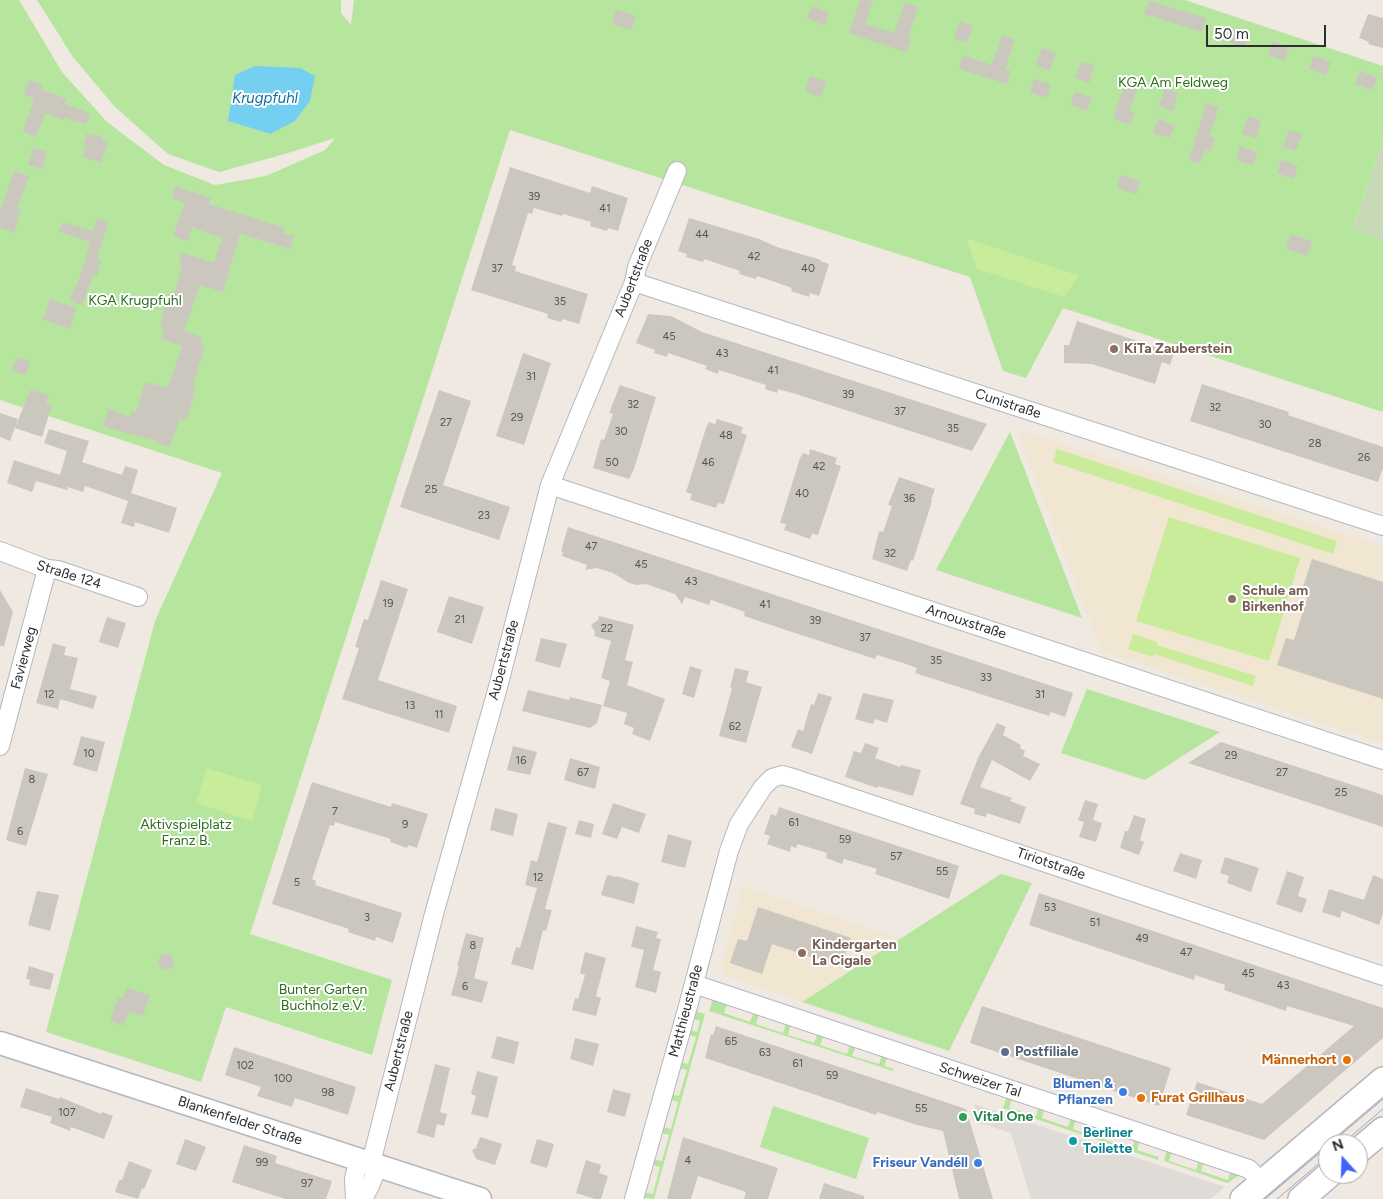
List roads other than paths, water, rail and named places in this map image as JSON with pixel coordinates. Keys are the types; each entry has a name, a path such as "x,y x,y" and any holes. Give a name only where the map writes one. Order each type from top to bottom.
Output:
{"main road":[{"path":"1243,1199 1383,1080"},
{"path":"1368,1143 1383,1130"}],"street":[{"name":"Aubertstraße","path":"369,1163 434,914 503,668 550,485 634,282 637,267 677,170"},
{"name":"Cunistraße","path":"634,282 1383,526"},
{"name":"Arnouxstraße","path":"550,485 1383,760"},
{"name":"Straße 124","path":"0,551 47,569 58,570 138,597"},
{"name":"Favierweg","path":"0,746 47,569"},
{"name":"Tiriotstraße","path":"738,824 763,787 772,778 782,775 1383,976"},
{"name":"Matthieustraße","path":"634,1199 694,984 728,851 738,824"},
{"name":"Schweizer Tal","path":"694,984 1249,1169 1262,1182"},
{"name":"Blankenfelder Straße","path":"0,1043 480,1199"},
{"path":"355,1199 354,1178 369,1163"},
{"path":"364,1199 370,1186 369,1163"}],"water":[{"name":"Krugpfuhl","path":"255,66 300,68 315,76 310,101 295,121 270,134 228,121 235,75"}],"tram line":[{"path":"1342,1134 1383,1099"},
{"path":"1354,1134 1383,1109"},
{"path":"1265,1199 1318,1154"},
{"path":"1277,1199 1318,1164"}],"place":[{"name":"KiTa Zauberstein","path":"1114,349"},
{"name":"Schule am Birkenhof","path":"1232,599"},
{"name":"Kindergarten La Cigale","path":"802,953"},
{"name":"Postfiliale","path":"1005,1052"},
{"name":"Männerhort","path":"1347,1060"},
{"name":"Blumen & Pflanzen","path":"1123,1092"},
{"name":"Furat Grillhaus","path":"1141,1098"},
{"name":"Vital One","path":"963,1117"},
{"name":"Berliner Toilette","path":"1073,1141"},
{"name":"Friseur Vandéll","path":"978,1163"}],"park label":[{"name":"KGA Am Feldweg","path":"1173,83"},
{"name":"KGA Krugpfuhl","path":"135,301"},
{"name":"Aktivspielplatz Franz B.","path":"186,834"},
{"name":"Bunter Garten Buchholz e.V.","path":"323,998"}]}
